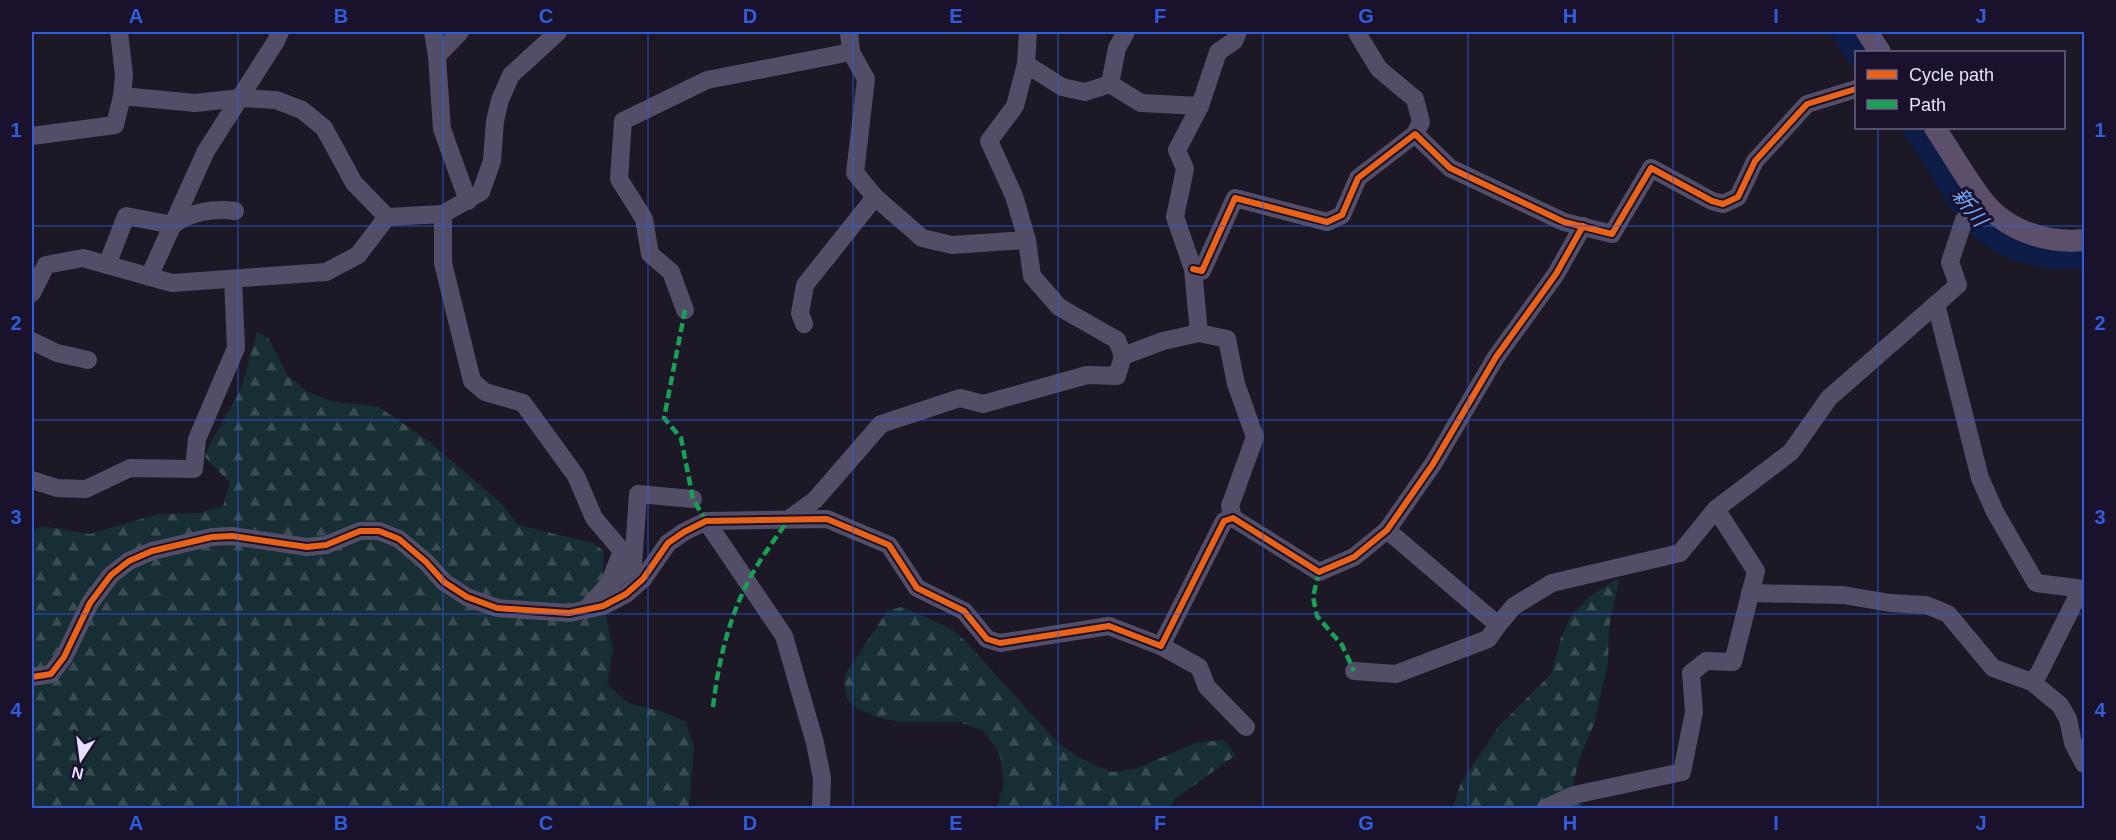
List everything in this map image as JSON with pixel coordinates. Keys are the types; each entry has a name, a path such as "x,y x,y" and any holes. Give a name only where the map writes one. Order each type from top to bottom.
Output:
{"main road":[{"path":"1867,32 1879,51"},
{"path":"1936,129 1985,203 2006,222 2036,236 2069,242 2085,240"}],"street":[{"path":"32,136 115,126 124,75 118,32"},
{"path":"149,277 206,152 280,32"},
{"path":"433,32 442,129 468,201"},
{"path":"437,56 460,32"},
{"path":"122,96 195,103 241,98 276,100 302,110 324,128 354,183 387,217 442,214 481,192 492,160 495,121 500,100 511,75 558,32"},
{"path":"849,32 851,52 866,79 855,173 875,198 922,238 952,245 1027,240"},
{"path":"789,519 815,500 881,424 960,398 983,404 1087,375 1117,376 1123,357 1117,340 1059,307 1032,276 1027,240 1014,196 989,141 1015,106 1026,64 1028,32"},
{"path":"1110,84 1117,48 1126,32"},
{"path":"1199,333 1193,269 1175,217 1185,169 1177,150 1200,106 1218,52 1234,41 1238,32"},
{"path":"1193,269 1202,271 1235,198 1327,222 1342,215 1358,178 1415,134 1421,122 1414,99 1379,69 1358,32"},
{"path":"685,310 671,272 650,254 644,219 619,180 623,121 707,80 851,52"},
{"path":"1026,64 1062,87 1085,92 1110,84 1141,103 1200,106"},
{"path":"1415,134 1450,168 1564,222 1612,234 1651,168 1712,201 1723,204 1731,201 1738,197 1755,161 1807,104 1855,90"},
{"path":"804,324 800,313 805,285 875,198"},
{"path":"1354,671 1396,674 1488,639 1514,606 1552,582 1680,553 1716,509 1791,453 1829,398 1958,285 1950,262 1964,220 1985,203"},
{"path":"106,265 126,216 172,225 181,218 218,208 235,211"},
{"path":"442,214 443,263 472,381 485,392 523,403 576,476 594,518 622,551 609,584"},
{"path":"32,293 46,265 83,258 172,284 326,272 358,255 387,217"},
{"path":"1123,357 1162,341 1199,333 1227,339 1236,384 1255,437 1230,506 1233,518 1319,572 1354,557 1387,530 1433,464 1496,357 1556,274 1583,226"},
{"path":"32,480 57,488 86,489 130,468 194,469 197,439 236,348 233,279"},
{"path":"1936,304 1980,478 1995,512 2036,583 2083,589 2039,673 2032,682"},
{"path":"32,341 57,353 88,360"},
{"path":"585,610 609,584 633,565 638,494 693,499"},
{"path":"1546,808 1574,795 1683,772 1694,712 1691,673 1706,661 1733,662 1756,571 1716,509"},
{"path":"1161,646 1224,521 1233,518"},
{"path":"32,677 51,674 64,657 90,603 111,575 129,561 152,550 212,537 232,536 308,547 326,545 360,531 379,531 399,539 426,562 444,582 466,597 498,608 570,613 603,606 626,594 643,579 668,543 706,521 827,519 889,545 916,588 964,611 987,639 1000,643 1109,626 1161,646 1199,666 1207,687 1246,727"},
{"path":"706,521 784,636 815,743 822,778 821,808"},
{"path":"1387,530 1498,625"},
{"path":"1750,593 1843,595 1890,603 1926,605 1948,614 1993,668 2032,682 2060,705 2068,719 2073,743 2085,764"}],"green space":[{"path":"257,331 268,338 288,376 307,391 330,401 379,407 426,439 502,504 518,525 593,543 604,551 602,600 613,649 607,684 628,703 664,712 686,722 694,746 689,808 32,808 32,532 42,526 90,534 158,514 199,513 223,506 230,483 205,457 241,389"},
{"path":"1620,577 1609,627 1608,663 1594,724 1579,759 1573,785 1584,808 1453,808 1460,785 1498,727 1552,673 1561,637 1571,616 1589,597"},
{"path":"902,607 952,629 1057,742 1077,756 1111,772 1135,769 1195,743 1223,740 1236,755 1175,799 1170,808 996,808 1004,785 1001,760 997,749 982,730 959,722 899,722 876,717 853,706 846,697 844,676 888,610"}],"waterway":[{"name":"新川","path":"1846,32 1858,51"},
{"name":"新川","path":"1917,129 1962,201 1990,231 2007,242 2029,250 2057,255 2084,253"}],"marked path":[{"path":"685,310 664,418 681,438 693,499 706,521"},
{"path":"713,707 729,627 741,597 757,566 789,519"},
{"path":"1319,572 1313,597 1317,616 1342,645 1354,671"}],"cycle path":[{"path":"1193,269 1202,271 1235,198 1327,222 1342,215 1358,178 1415,134 1450,168 1564,222 1612,234 1651,168 1712,201 1723,204 1738,197 1755,161 1807,104 1855,89"},
{"path":"32,677 51,674 64,657 90,603 111,575 129,561 152,551 212,537 232,536 307,547 326,545 360,531 379,531 399,539 426,562 444,582 467,597 497,608 569,613 603,606 626,594 643,579 668,543 706,521 827,519 889,545 917,588 964,611 987,639 1000,643 1109,626 1161,646 1224,521 1233,518 1319,572 1354,557 1387,530 1433,464 1496,357 1556,274 1583,226"}]}
